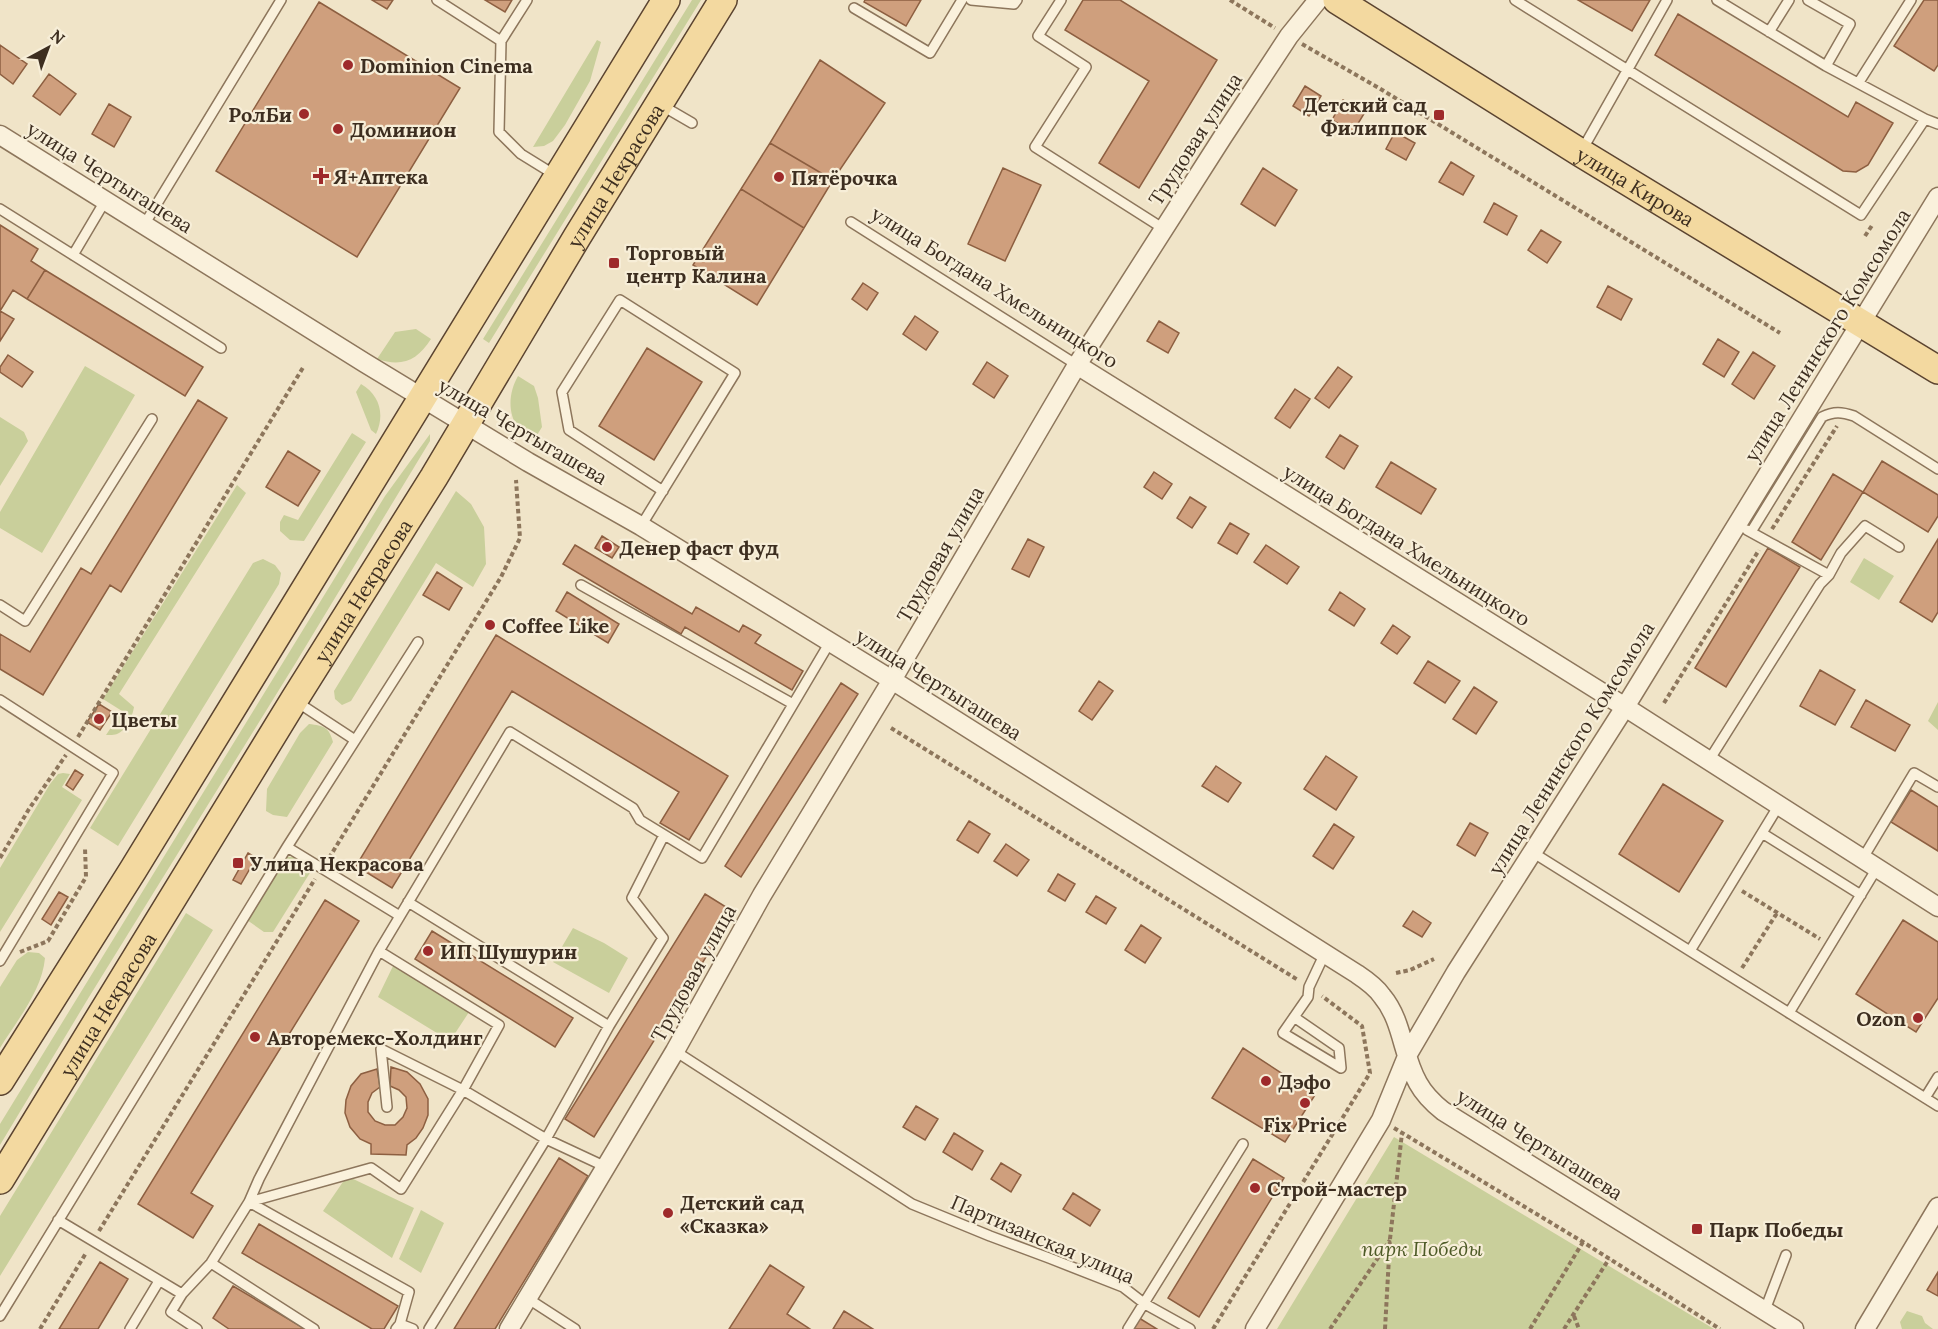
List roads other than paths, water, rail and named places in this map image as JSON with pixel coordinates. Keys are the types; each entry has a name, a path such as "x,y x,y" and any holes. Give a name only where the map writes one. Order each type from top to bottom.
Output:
{"main road":[{"path":"0,1081 133,870 666,0"},
{"name":"улица Некрасова","path":"0,1180 294,700 434,477 723,0"},
{"name":"улица Кирова","path":"1337,0 1581,153 1938,370"}],"street":[{"name":"Трудовая улица","path":"509,1329 675,1051 762,895 892,680 1077,365 1289,36 1318,0"},
{"name":"улица Чертыгашева","path":"0,135 423,399 641,526 892,680 1357,974 1382,995 1399,1026 1411,1069 1423,1092 1443,1111 1794,1329"},
{"name":"улица Ленинского Комсомола","path":"1255,1329 1381,1120 1408,1054 1456,972 1625,707 1744,528 1860,323 1938,197"},
{"name":"улица Богдана Хмельницкого","path":"1077,365 1625,707 1938,907"},
{"path":"1865,1329 1938,1207"}],"lane":[{"path":"144,225 281,0"},
{"path":"437,0 501,41"},
{"path":"526,0 501,41 499,132 521,154 558,177"},
{"path":"854,8 930,53 962,0"},
{"path":"971,0 1014,4 1017,0"},
{"path":"1061,0 1038,36 1086,67 1035,147 1164,229"},
{"path":"1515,0 1861,215 1925,119"},
{"path":"1581,153 1667,0"},
{"path":"1717,0 1826,66 1938,124"},
{"path":"1769,32 1789,0"},
{"path":"1809,0 1851,24 1826,66"},
{"path":"1859,82 1911,0"},
{"path":"659,104 692,123"},
{"path":"73,255 105,201"},
{"path":"0,209 222,348"},
{"name":"улица Богдана Хмельницкого","path":"851,222 1077,365"},
{"path":"641,526 663,491 735,373 620,300 562,392 569,430 663,491"},
{"path":"1829,575 1744,528 1822,417 1831,413 1843,412 1854,416 1938,469"},
{"path":"0,605 25,621 152,419"},
{"path":"1708,762 1820,584 1829,575 1840,553 1865,526 1899,547"},
{"path":"581,585 793,704"},
{"path":"0,1316 287,847 418,642"},
{"path":"197,1329 171,1312 182,1294 211,1263 249,1202 380,951 510,732 633,808 640,820 702,858 830,642"},
{"path":"0,700 113,773 0,961"},
{"path":"294,700 355,740"},
{"path":"1789,1013 1861,895 1870,863 1914,773 1938,787"},
{"path":"1690,951 1779,805"},
{"path":"1762,833 1861,895"},
{"path":"429,1329 546,1139 609,1026 663,938 632,898 664,835"},
{"path":"287,847 400,916"},
{"path":"1532,852 1938,1106"},
{"path":"408,902 609,1026"},
{"path":"249,1202 371,1168 401,1189 463,1090 499,1025 380,951"},
{"path":"1294,1017 1339,1048 1341,1068 1283,1033 1294,1017 1308,997 1309,987 1325,953"},
{"path":"387,1107 381,1049 463,1090 546,1139 607,1167"},
{"name":"Партизанская улица","path":"675,1051 912,1204 1123,1287 1144,1304 1190,1329"},
{"path":"1925,1098 1938,1077"},
{"path":"1128,1329 1243,1144"},
{"path":"249,1202 409,1292 398,1326 413,1329"},
{"path":"58,1220 182,1294"},
{"path":"1765,1310 1786,1255"},
{"path":"211,1263 314,1329"},
{"path":"130,1329 159,1281"},
{"path":"527,1298 575,1329"}],"place":[{"name":"Dominion Cinema","path":"348,65"},
{"name":"РолБи","path":"304,114"},
{"name":"Детский сад Филиппок","path":"1439,115"},
{"name":"Доминион","path":"338,129"},
{"name":"Я+Аптека","path":"321,176"},
{"name":"Пятёрочка","path":"779,177"},
{"name":"Торговый центр Калина","path":"614,263"},
{"name":"Денер фаст фуд","path":"607,547"},
{"name":"Coffee Like","path":"490,625"},
{"name":"Цветы","path":"99,719"},
{"name":"Улица Некрасова","path":"238,863"},
{"name":"ИП Шушурин","path":"428,951"},
{"name":"Ozon","path":"1918,1018"},
{"name":"Авторемекс-Холдинг","path":"255,1037"},
{"name":"Дэфо","path":"1266,1081"},
{"name":"Fix Price","path":"1305,1103"},
{"name":"Строй-мастер","path":"1255,1188"},
{"name":"Детский сад «Сказка»","path":"668,1213"},
{"name":"Парк Победы","path":"1697,1229"}],"park label":[{"name":"парк Победы","path":"1422,1248"}]}
